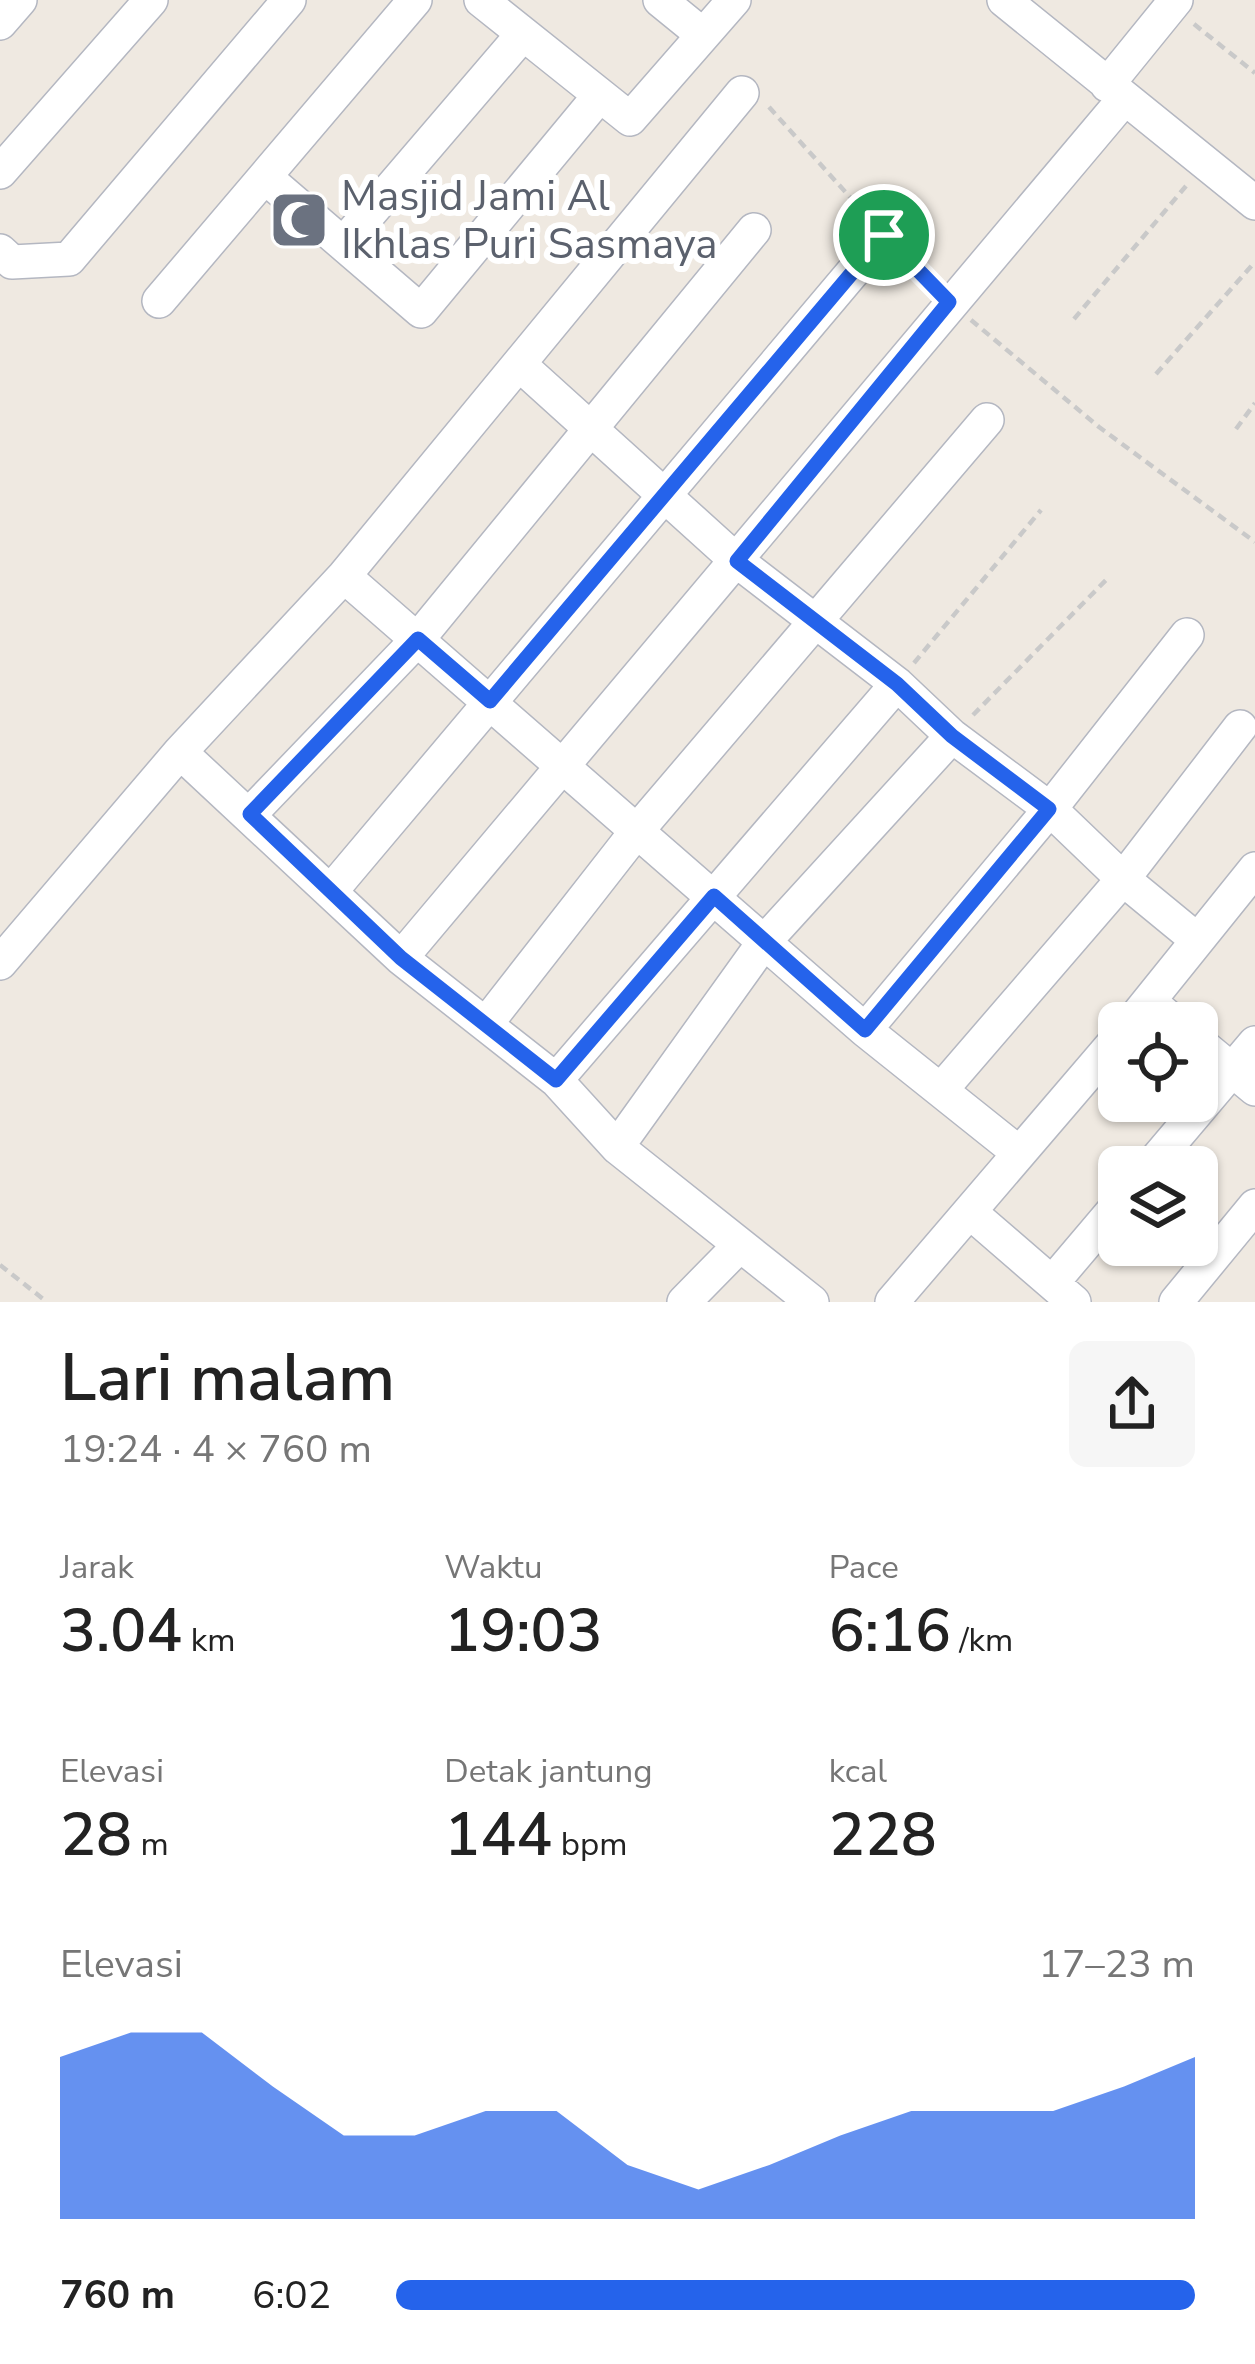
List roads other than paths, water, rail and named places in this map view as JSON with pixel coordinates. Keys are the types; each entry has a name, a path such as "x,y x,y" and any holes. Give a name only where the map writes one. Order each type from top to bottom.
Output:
{"street":[{"path":"0,23 20,0"},
{"path":"0,172 151,0"},
{"path":"0,251 13,262 69,259 289,0"},
{"path":"159,301 415,0"},
{"path":"481,0 630,119 717,20"},
{"path":"661,0 717,20"},
{"path":"684,0 717,20"},
{"path":"1004,0 1255,203"},
{"path":"401,958 949,302 1115,92 1174,3"},
{"path":"344,243 523,34"},
{"path":"0,963 180,752 344,576 742,93"},
{"path":"265,177 421,311 600,95"},
{"path":"250,814 418,639 754,230"},
{"path":"331,890 884,235"},
{"path":"519,364 737,561 1049,809 1196,939"},
{"path":"486,1024 636,832 987,419"},
{"path":"344,576 865,1030 1019,1153"},
{"path":"865,1030 1186,635"},
{"path":"556,1080 897,684"},
{"path":"941,1090 1123,879 1240,727"},
{"path":"617,1147 764,942 952,736"},
{"path":"180,752 401,958 556,1080 617,1147 812,1302"},
{"path":"1160,1002 1196,939 1255,869"},
{"path":"1173,1146 1244,1080 1255,1043"},
{"path":"1218,1058 1244,1080"},
{"path":"907,1297 970,1213 1098,1061"},
{"path":"1176,1302 1255,1206"},
{"path":"970,1213 1063,1292 1098,1237"},
{"path":"684,1302 740,1245"}],"place":[{"name":"Masjid Jami Al Ikhlas Puri Sasmaya","path":"299,220"}]}
